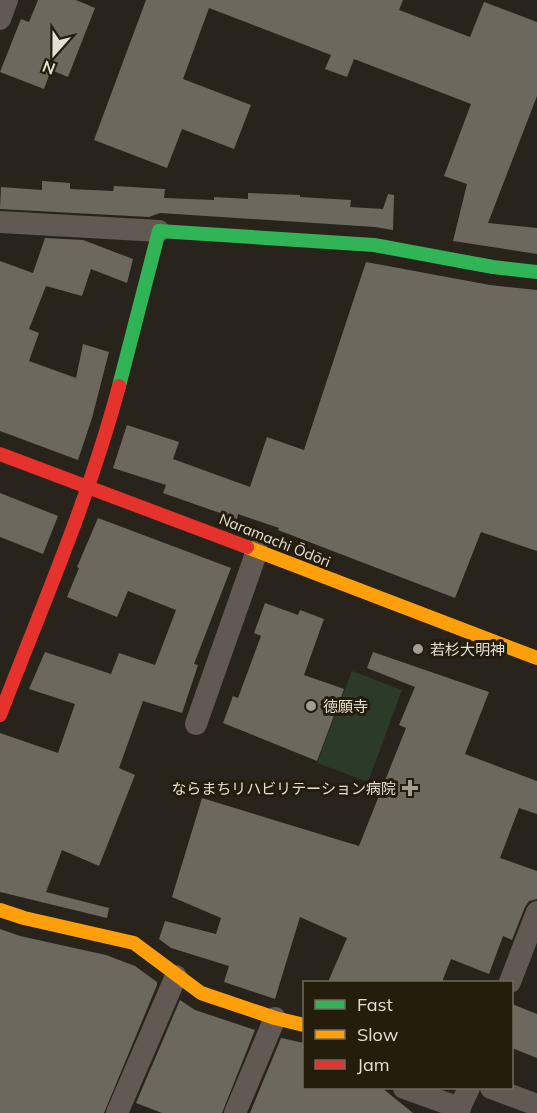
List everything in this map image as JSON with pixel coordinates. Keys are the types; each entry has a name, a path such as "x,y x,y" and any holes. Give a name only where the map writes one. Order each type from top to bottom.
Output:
{"street":[{"path":"0,19 7,0"},
{"path":"0,222 374,245 494,267 537,272"},
{"path":"0,715 80,510 109,423 159,231"},
{"name":"Naramachi Ōdōri","path":"0,454 87,485 372,597 537,658"},
{"path":"196,724 257,551"},
{"path":"0,910 24,918 134,944 201,993 275,1018 303,1025"},
{"path":"510,981 537,912"},
{"path":"117,1113 176,976"},
{"path":"235,1113 275,1018"},
{"path":"408,1089 462,1103"},
{"path":"494,1089 537,1105"}],"green space":[{"path":"352,671 402,690 368,782 317,763"}],"building":[{"path":"38,0 76,0 95,8 68,77 51,70 44,89 0,72 21,19 29,22"},
{"path":"146,0 403,0 399,10 470,37 484,2 537,22 537,96 488,223 537,228 537,254 453,241 467,184 444,176 471,104 354,59 347,77 325,69 331,55 209,8 183,79 251,105 234,149 182,129 167,168 94,140"},
{"path":"42,181 70,183 70,189 113,191 114,186 165,189 164,198 248,199 248,193 300,195 300,197 351,200 350,207 383,209 388,194 394,195 393,230 160,213 149,217 0,209 1,187 42,190"},
{"path":"45,238 83,240 133,259 127,283 91,269 82,296 46,286 29,329 39,333 29,361 76,378 83,344 109,352 92,418 78,460 0,431 0,261 33,273"},
{"path":"366,262 490,285 537,290 537,551 481,532 455,598 278,530 279,528 238,514 237,519 163,493 166,485 113,468 127,425 179,442 173,459 250,487 267,437 304,450"},
{"path":"0,493 58,516 43,554 0,537"},
{"path":"98,518 231,568 194,664 198,665 182,713 143,701 119,768 135,775 99,866 62,850 46,892 109,908 107,918 0,892 0,733 58,753 75,704 29,689 45,652 111,674 119,653 155,665 176,610 128,591 117,617 67,597"},
{"path":"265,603 298,615 300,610 324,619 304,675 344,689 317,761 223,723 233,696 238,698 261,636 254,633"},
{"path":"373,652 489,692 465,754 537,781 537,814 519,808 500,858 537,871 537,899 529,901 525,907 512,940 503,936 489,974 451,959 442,981 328,981 347,938 300,917 275,999 224,982 229,966 171,948 159,939 165,921 216,934 221,918 172,897 202,798 359,846 406,728 399,725 415,687 367,668"},
{"path":"0,929 20,936 106,955 135,966 157,982 104,1113 0,1113"},
{"path":"180,1000 195,1010 255,1030 222,1113 162,1113 136,1103"},
{"path":"513,1004 537,1014 537,1058 513,1048"},
{"path":"281,1038 303,1043 303,1089 383,1089 413,1113 250,1113"}],"traffic: fast":[{"path":"119,386 159,231 374,245 493,267 537,272"}],"traffic: slow":[{"path":"247,547 537,658"},
{"path":"0,910 24,918 134,943 201,993 275,1018 303,1025"}],"traffic: jam":[{"path":"0,715 94,470 119,386"},
{"path":"0,454 247,547"}],"place":[{"name":"若杉大明神","path":"418,649"},
{"name":"徳願寺","path":"311,706"},
{"name":"ならまちリハビリテーション病院","path":"410,788"}]}
